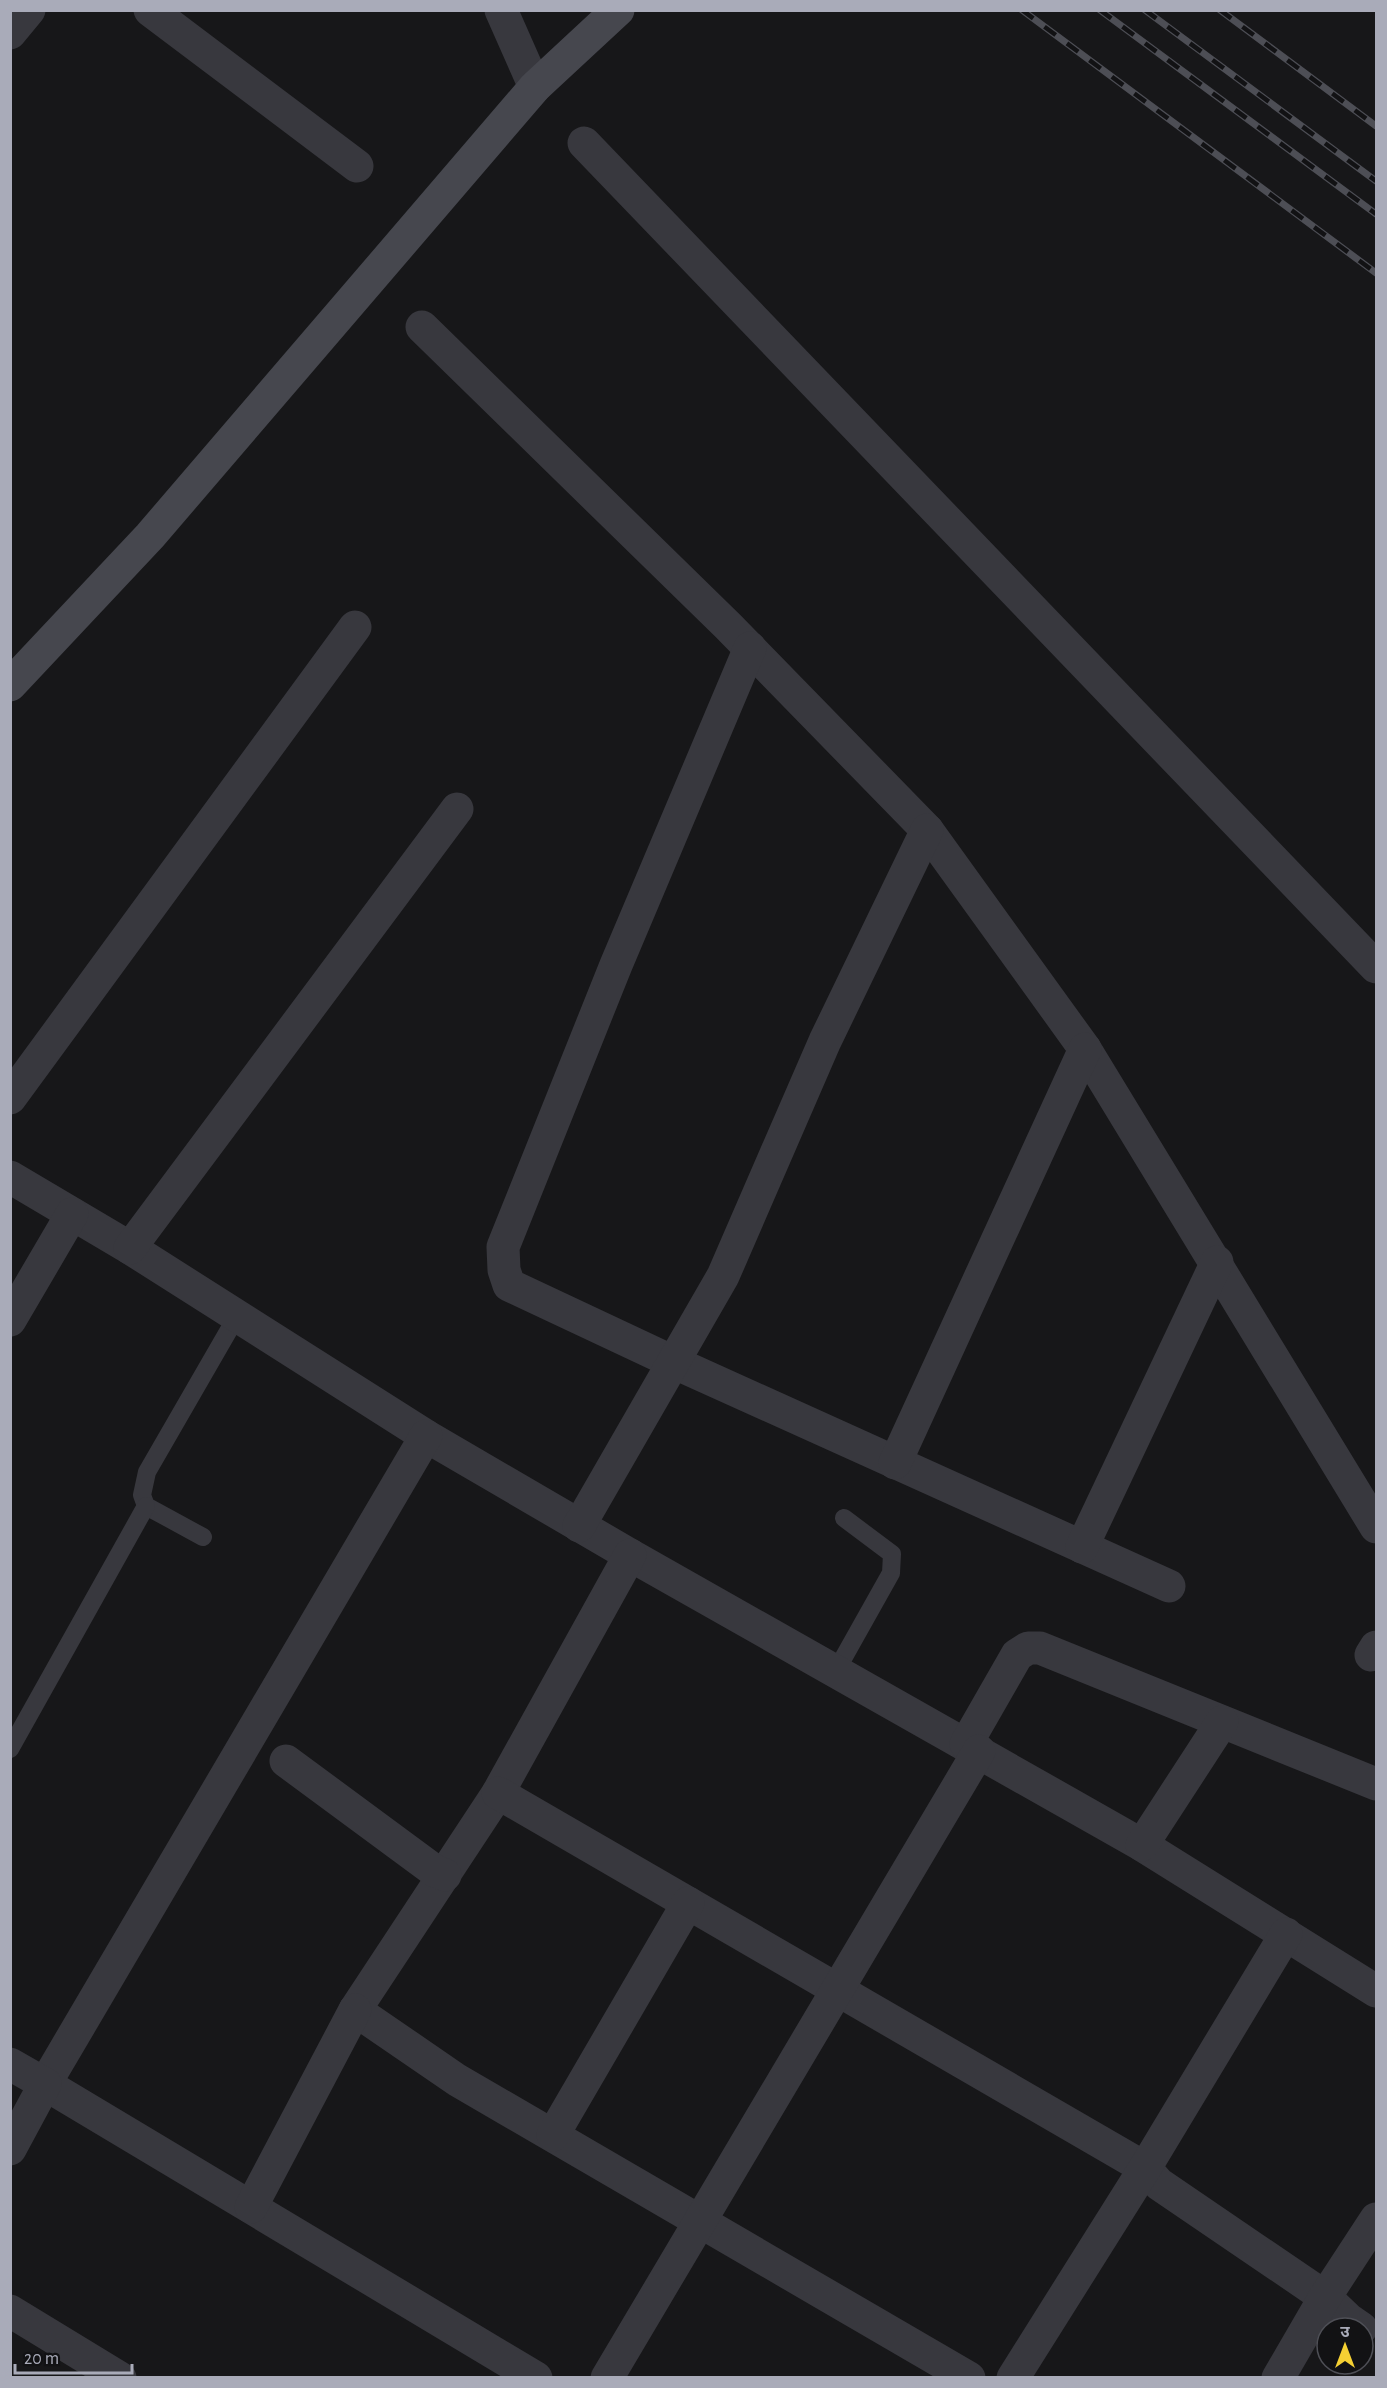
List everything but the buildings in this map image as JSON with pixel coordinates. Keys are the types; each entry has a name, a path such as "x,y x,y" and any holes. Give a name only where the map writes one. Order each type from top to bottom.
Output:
{"street":[{"path":"10,33 29,10"},
{"path":"150,10 357,166"},
{"path":"501,10 535,87"},
{"path":"10,685 150,536 535,87 618,10"},
{"path":"584,143 1377,967"},
{"path":"422,327 750,648 927,830 1085,1049 1377,1527"},
{"path":"10,1098 355,627"},
{"path":"750,648 616,965 503,1247 504,1270 509,1285 673,1362 1169,1586"},
{"path":"130,1248 457,809"},
{"path":"579,1526 723,1276 825,1041 927,830"},
{"path":"895,1463 1085,1049"},
{"path":"10,1177 130,1248 426,1436 579,1526 1142,1845 1377,1991"},
{"path":"10,1320 72,1214"},
{"path":"1082,1547 1217,1262"},
{"path":"10,2149 45,2084 426,1436"},
{"path":"251,2207 355,2010 498,1793 630,1555"},
{"path":"608,2378 838,1989 972,1747 1017,1655 1028,1648 1040,1648 1377,1784"},
{"path":"1142,1845 1222,1722"},
{"path":"286,1761 435,1871 445,1875"},
{"path":"498,1793 1145,2168 1159,2184 1325,2297 1345,2316"},
{"path":"553,2135 688,1903"},
{"path":"1013,2378 1145,2168 1286,1935"},
{"path":"355,2010 457,2080 969,2378"},
{"path":"10,2064 536,2378"},
{"path":"1278,2378 1325,2297 1377,2219"},
{"path":"10,2311 120,2378"}],"lane":[{"path":"202,1538 146,1506 142,1495 147,1472 237,1316"},
{"path":"10,1749 146,1506"},
{"path":"836,1671 891,1573 892,1554 844,1518"}],"railway":[{"path":"1022,10 1376,273"},
{"path":"1100,10 1376,214"},
{"path":"1145,10 1376,181"},
{"path":"1220,10 1376,126"}]}
